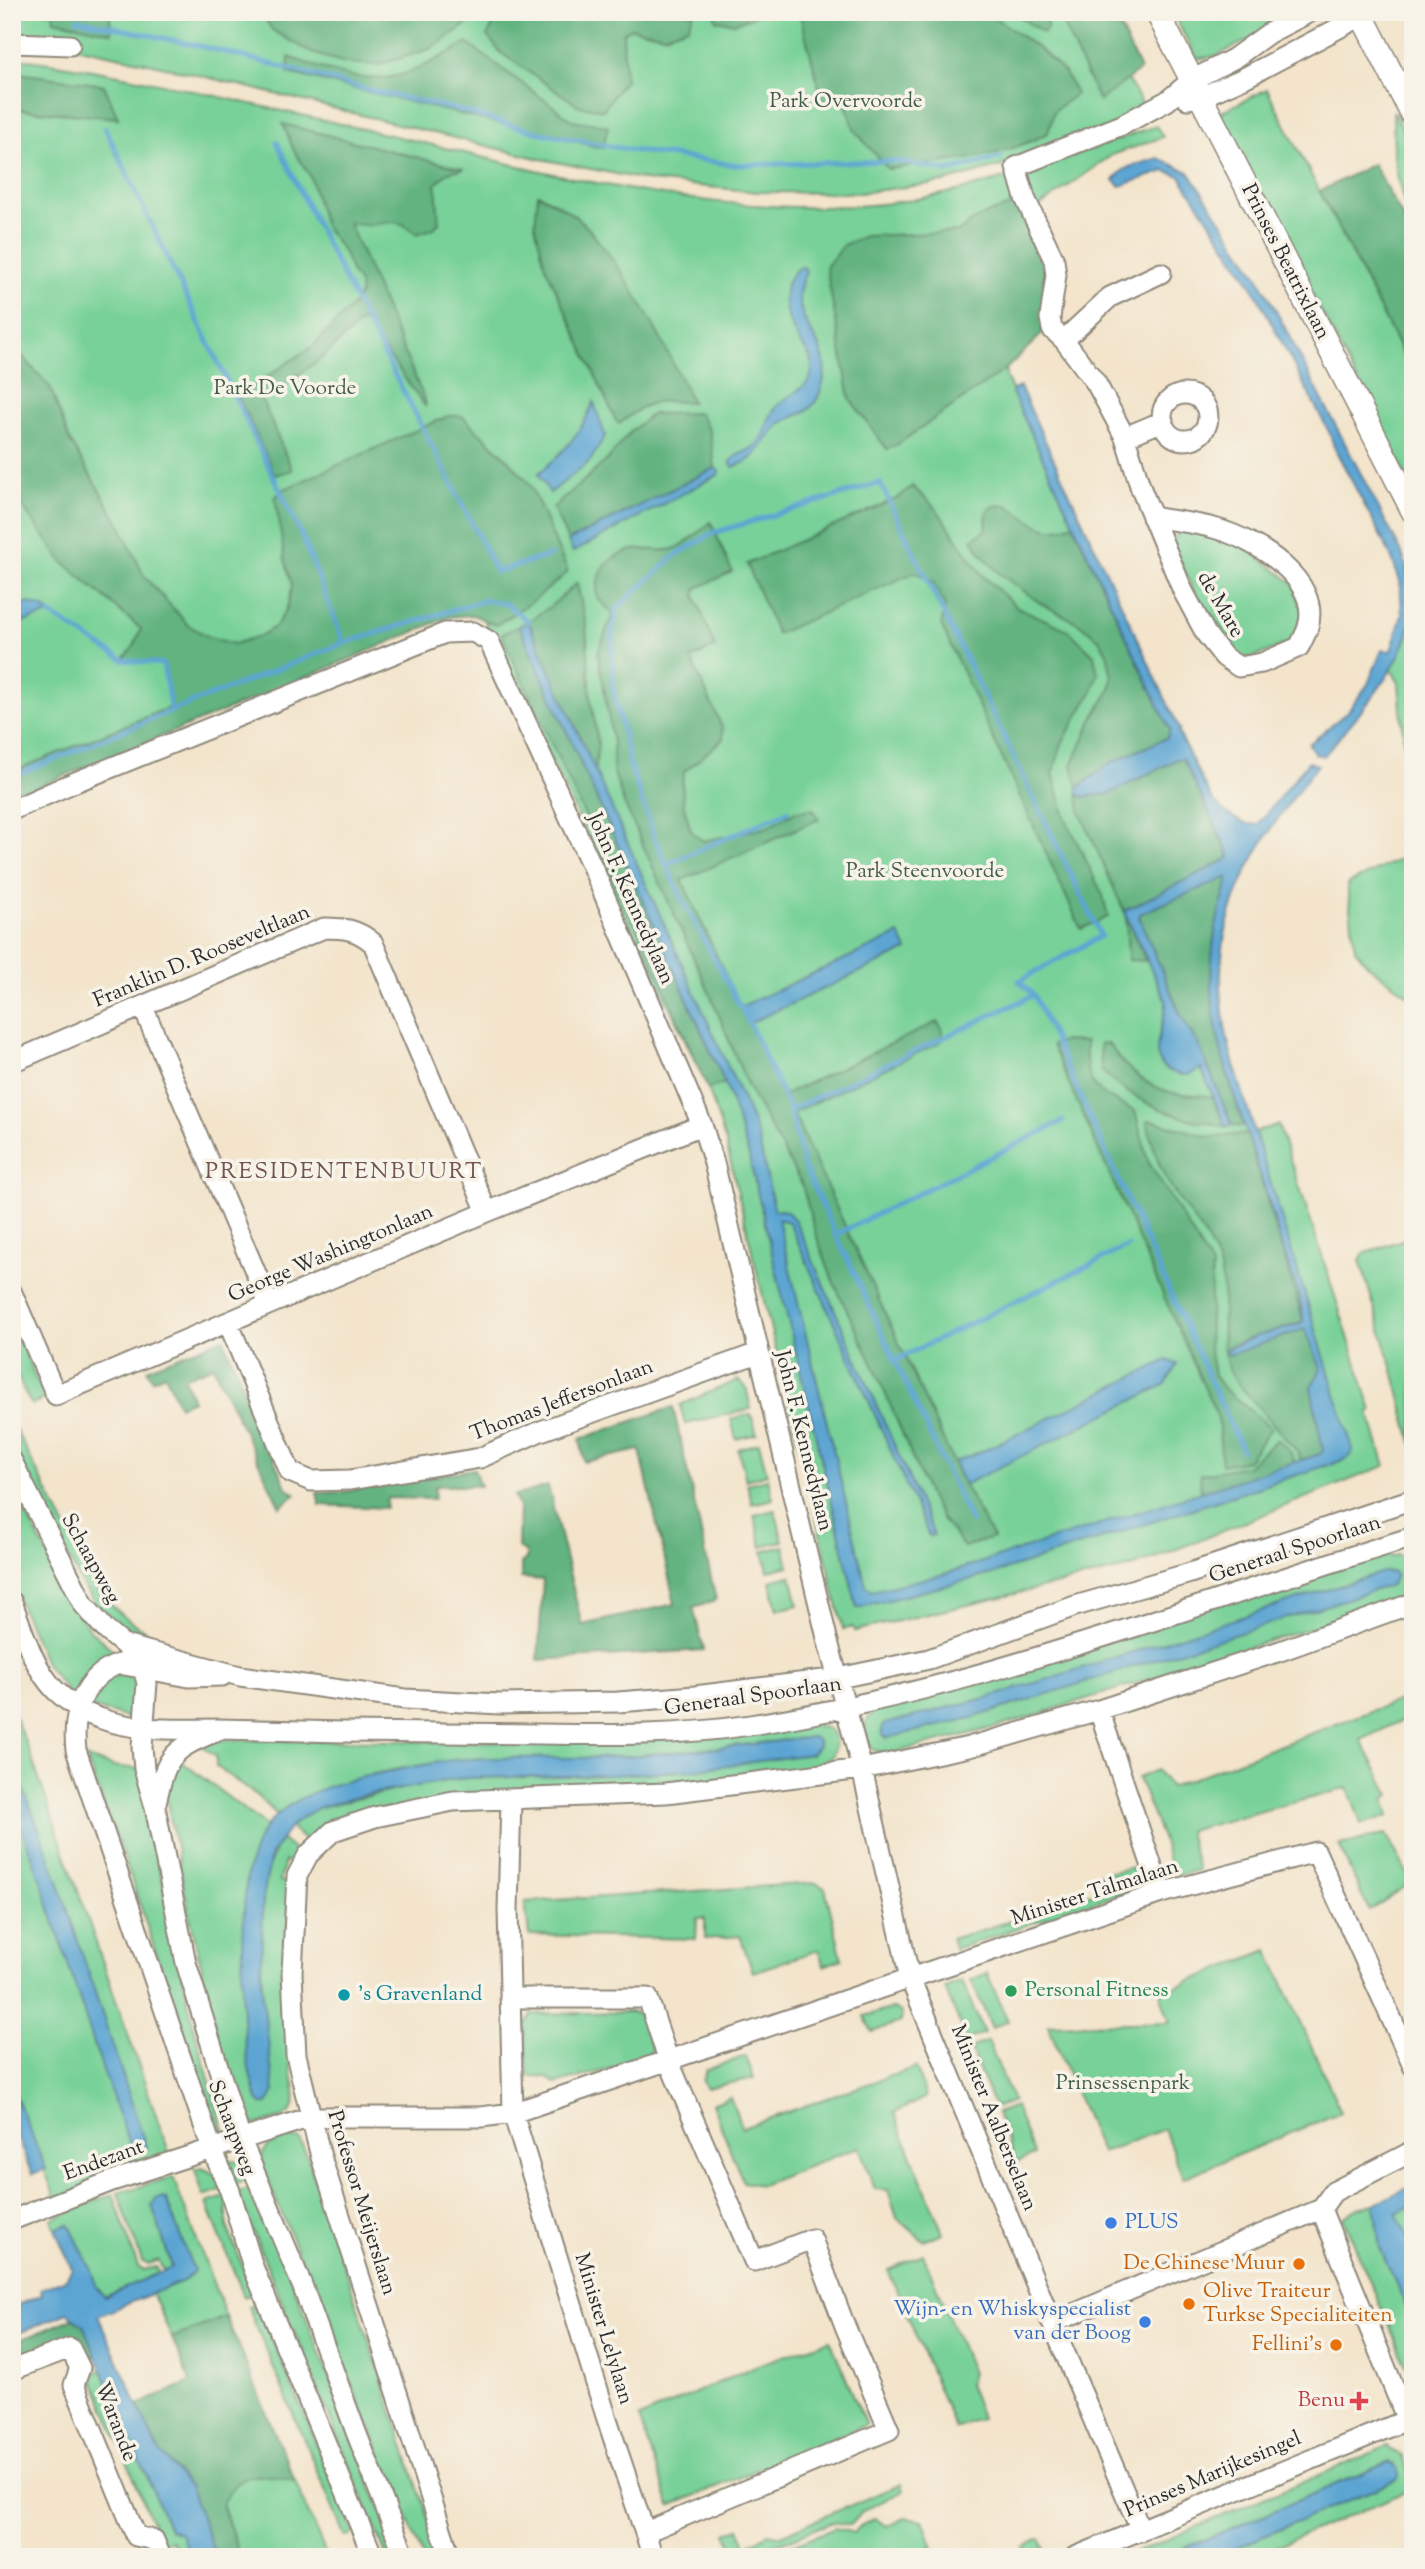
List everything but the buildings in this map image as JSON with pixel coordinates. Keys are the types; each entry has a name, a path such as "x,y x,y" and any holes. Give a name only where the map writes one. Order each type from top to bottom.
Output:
{"main road":[{"name":"Prinses Beatrixlaan","path":"1157,12 1413,511"},
{"path":"1363,14 1413,116"}],"street":[{"path":"1197,89 1269,33 1310,12"},
{"path":"1197,89 1244,78 1363,14"},
{"path":"12,43 70,45"},
{"name":"de Mare","path":"1152,517 1216,528 1252,542 1288,568 1308,598 1309,625 1299,647 1262,663 1240,667 1224,657 1206,634 1183,591 1152,517 1125,437 1096,383 1065,340 1052,329 1050,318 1056,275 1054,260 1025,198 1016,167 1122,125 1197,89"},
{"path":"1065,340 1110,297 1161,273"},
{"path":"1125,437 1163,421"},
{"name":"John F. Kennedylaan","path":"12,810 445,633 473,632 489,641 595,873 702,1125 714,1163 827,1638 847,1709"},
{"name":"Franklin D. Rooseveltlaan","path":"12,1062 324,928 345,928 361,933 373,943 487,1212"},
{"path":"143,1007 269,1304"},
{"name":"George Washingtonlaan","path":"12,1293 56,1395 487,1212 702,1125"},
{"name":"Thomas Jeffersonlaan","path":"228,1322 290,1472 311,1481 350,1480 481,1458 538,1432 758,1353"},
{"name":"Schaapweg","path":"12,1461 84,1605 143,1668 148,1683 143,1761 155,1807 186,1963 241,2140 302,2285 405,2557"},
{"name":"Generaal Spoorlaan","path":"124,1645 240,1675 405,1699 500,1704 618,1702 695,1696 839,1678 929,1658 1075,1606 1412,1504"},
{"name":"Generaal Spoorlaan","path":"78,1708 98,1718 144,1727 591,1734 680,1733 746,1726 847,1709 1009,1666 1413,1537"},
{"path":"12,1602 45,1677 55,1690 78,1708"},
{"path":"513,2113 508,1909 511,1800 666,1793 862,1769 969,1746 1099,1710 1280,1651 1413,1603"},
{"name":"Schaapweg","path":"240,1675 189,1677 119,1664 108,1667 89,1688 78,1708 74,1726 76,1750 212,2149 230,2191 253,2267 373,2557"},
{"name":"Minister Aalberselaan","path":"847,1709 911,1978 1052,2323 1141,2531"},
{"path":"1099,1710 1161,1893"},
{"name":"Schaapweg","path":"155,1807 164,1765 186,1745 223,1729"},
{"name":"Professor Meijerslaan","path":"450,2557 321,2157 296,2055 292,1973 297,1876 309,1855 333,1831 375,1817 453,1801 511,1800"},
{"name":"Minister Talmalaan","path":"212,2149 311,2117 481,2117 513,2113 1161,1893 1316,1852 1413,2066"},
{"path":"511,1998 648,1998 668,2062 754,2261 812,2239 889,2430 646,2532"},
{"name":"Minister Lelylaan","path":"513,2113 606,2416 653,2557"},
{"name":"Endezant","path":"12,2220 112,2181 212,2149"},
{"path":"1052,2323 1238,2247 1321,2209 1333,2192 1413,2151"},
{"path":"1321,2209 1410,2420"},
{"name":"Warande","path":"12,2370 70,2348 80,2368 74,2385 136,2536 154,2540 161,2557"},
{"name":"Prinses Marijkesingel","path":"1075,2557 1410,2420"}],"green space":[{"name":"Park Overvoorde","path":"12,12 1085,12 1149,114 1015,162 944,182 859,193 758,192 651,181 536,158 153,64 53,42 12,38"},
{"path":"53,12 109,12 112,33 54,20"},
{"path":"261,12 478,12 473,20 430,49 378,65 345,63 312,53 272,30"},
{"path":"501,12 694,12 688,27 664,35 631,28 623,33 625,80 603,110 579,106 501,53 487,36"},
{"path":"714,12 764,12 735,23 716,20"},
{"path":"779,12 987,12 1042,51 1065,73 1076,94 1054,111 1048,133 1029,142 950,162 888,169 855,131 844,99 823,102 800,15"},
{"path":"1012,12 1041,12 1048,27 1044,33"},
{"path":"1057,12 1113,12 1140,70 1099,101"},
{"path":"1172,12 1305,12 1216,56 1197,59"},
{"path":"467,43 572,120 608,126 603,148 288,73 289,57 352,76 391,77 421,67"},
{"path":"12,58 168,85 590,182 642,192 749,205 856,206 933,196 1009,177 1156,126 1163,137 1112,155 1012,226 1006,377 1238,855 1215,963 1220,1041 1255,1133 1278,1125 1372,1411 1369,1413 1385,1466 1132,1567 854,1631 853,1627 843,1629 726,1143 708,1088 477,605 12,795"},
{"path":"12,72 104,85 118,118 12,109"},
{"path":"1267,89 1413,374 1413,489 1219,113"},
{"path":"1393,111 1413,147 1413,232 1394,157"},
{"path":"283,124 464,169 448,172 436,184 439,223 434,228 417,234 396,222 368,225 349,223 425,406 363,320 322,358 262,400 292,470 275,475 238,396 313,346 353,305 360,294 360,285 343,251 324,226 310,176 294,151"},
{"path":"1373,164 1413,236 1413,374 1320,191"},
{"path":"538,194 578,219 604,248 641,303 692,402 652,403 637,410 619,424 616,421 545,266 535,225"},
{"path":"1021,203 1051,275 1042,334 1006,369 887,449 850,399 826,267 843,245 865,236 958,232 980,217"},
{"path":"13,346 50,387 70,441 120,525 144,576 188,625 209,637 234,644 260,636 276,626 287,608 292,585 275,498 282,490 448,416 462,416 531,486 568,572 537,598 496,625 473,615 449,617 12,797 12,772 170,707 163,664 123,660 134,646 141,629 63,562 24,509 12,485"},
{"path":"699,413 710,432 715,468 568,541 553,508 607,460 631,431 652,414"},
{"path":"912,486 935,507 983,576 1017,607 1068,630 1094,655 1098,674 1091,694 1062,743 1053,774 1065,817 1103,896 1108,917 1081,929 941,625 945,606 933,582 915,572 777,634 747,564 898,498"},
{"path":"1007,505 1046,528 1063,528 1073,524 1170,730 1167,738 1110,763 1078,788 1072,765 1093,718 1110,690 1112,677 1107,653 1099,639 1078,623 1040,603 999,573 979,551 972,539 986,530 987,511 994,506"},
{"path":"711,522 732,572 697,588 695,595 715,647 691,659 722,727 723,739 684,772 684,806 691,831 703,841 765,828 796,811 813,809 819,819 682,880 784,1095 937,1022 942,1028 942,1041 793,1113 964,1485 993,1538 964,1547 942,1519 927,1492 875,1369 833,1281 802,1185 748,1087 713,1001 623,801 613,770 613,744 598,652 613,613 597,598 598,581 609,561 623,553 637,549 676,548"},
{"path":"1181,524 1242,544 1294,584 1303,614 1292,642 1251,658 1234,656 1216,639 1169,539 1178,536"},
{"path":"577,583 586,625 591,700 598,743 595,771 528,621 551,606"},
{"path":"1413,594 1413,818 1409,811 1399,683 1391,669 1407,633"},
{"path":"519,626 725,1083 708,1089 663,985 501,634"},
{"path":"1177,759 1183,759 1186,763 1230,858 1124,911 1080,812 1078,794 1082,797 1109,794"},
{"path":"1413,853 1413,999 1369,966 1355,949 1347,884"},
{"path":"1227,877 1228,883 1218,916 1213,947 1212,977 1218,1036 1244,1127 1232,1125 1200,1048 1181,1016 1139,917 1141,913"},
{"path":"1126,917 1146,961 1128,960"},
{"path":"1064,1041 1086,1042 1087,1070 1096,1087 1135,1111 1148,1161 1212,1266 1209,1346 1214,1375 1222,1387 1271,1428 1248,1460 1222,1465 1218,1418 1052,1045"},
{"path":"1100,1044 1109,1044 1130,1070 1158,1088 1180,1094 1213,1097 1226,1127 1176,1115 1130,1093 1101,1070"},
{"path":"1147,1121 1210,1137 1247,1134 1303,1320 1301,1323 1226,1348 1307,1330 1321,1369 1321,1454 1301,1460 1298,1453 1234,1379 1227,1366 1220,1269 1204,1234 1164,1175 1151,1137"},
{"path":"1413,1236 1413,1295 1406,1300 1413,1330 1413,1446 1360,1260 1363,1254"},
{"path":"12,1321 38,1384 50,1396 31,1405 12,1365"},
{"path":"223,1338 286,1487 296,1494 280,1507 213,1366 184,1378 193,1400 179,1406 165,1374 152,1380 147,1369"},
{"path":"738,1380 746,1387 751,1409 685,1424 680,1405"},
{"path":"673,1407 716,1600 693,1607 704,1650 538,1660 543,1580 521,1578 521,1563 527,1554 518,1547 519,1507 514,1496 548,1486 582,1625 675,1604 640,1450 584,1462 580,1439"},
{"path":"751,1414 757,1434 736,1439 731,1419"},
{"path":"12,1423 100,1593 130,1621 165,1642 162,1651 120,1629 99,1608 83,1586 12,1446"},
{"path":"1276,1440 1291,1453 1295,1463 1201,1492 1200,1474 1247,1466"},
{"path":"759,1443 767,1474 746,1480 738,1449"},
{"path":"474,1469 480,1486 435,1486 434,1499 387,1498 386,1508 320,1505 317,1493 342,1492"},
{"path":"768,1479 773,1499 752,1504 747,1484"},
{"path":"12,1487 78,1613 91,1631 115,1652 114,1657 79,1696 68,1692 46,1665 12,1585"},
{"path":"775,1510 783,1541 762,1547 754,1515"},
{"path":"784,1546 789,1566 768,1571 763,1551"},
{"path":"1389,1552 1391,1557 1397,1555 1409,1560 1413,1574 1411,1596 1001,1726 889,1754 873,1750 866,1736 867,1720 882,1705"},
{"path":"791,1576 798,1605 777,1610 770,1581"},
{"path":"115,1670 138,1676 139,1721 87,1706 91,1693"},
{"path":"1413,1695 1413,1715 1361,1740 1390,1795 1384,1799 1389,1816 1361,1824 1348,1788 1188,1831 1198,1870 1180,1875 1171,1869 1162,1838 1138,1778 1157,1770 1170,1787"},
{"path":"12,1711 30,1753 172,2161 57,2202 12,2087"},
{"path":"816,1718 817,1726 828,1729 835,1741 832,1757 824,1760 825,1766 745,1778 362,1811 339,1819 308,1843 290,1827 320,1807 415,1786 463,1778 610,1775 692,1770 818,1742 813,1737 637,1755 483,1761 397,1769 356,1779 316,1794 277,1815 261,1799 216,1766 216,1756 199,1744 224,1740 552,1742"},
{"path":"86,1758 112,1766 139,1769 194,2028 224,2131 222,2135 216,2134 126,1863"},
{"path":"178,1759 267,1827 259,1836 247,1885 263,2006 261,1920 267,1876 281,1839 301,1856 296,1864 285,1861 280,1881 289,1883 290,2061 295,2103 290,2112 281,2118 254,2125 244,2119 225,2067 190,1918 165,1791"},
{"path":"1386,1834 1412,1882 1369,1911 1339,1845"},
{"path":"1133,1867 1136,1880 1131,1890 955,1949 951,1939 1045,1911 1044,1906 1104,1890 1100,1875"},
{"path":"816,1883 825,1888 842,1959 824,1966 818,1950 753,1972 740,1936 705,1939 705,1918 697,1918 696,1939 529,1935 525,1902"},
{"name":"Prinsessenpark","path":"1268,1950 1341,2112 1183,2178 1164,2129 1101,2153 1048,2025 1170,2022 1160,1993"},
{"path":"987,1973 1008,2021 992,2028 971,1980"},
{"path":"962,1981 984,2033 966,2040 945,1988"},
{"path":"894,2008 902,2013 901,2022 872,2032 864,2016"},
{"path":"632,2012 643,2016 652,2051 644,2059 556,2084 546,2077 528,2076 525,2025 532,2014"},
{"path":"988,2041 1013,2101 995,2108 970,2048"},
{"path":"746,2056 754,2078 706,2088 702,2081 706,2070"},
{"path":"916,2067 926,2097 894,2113 943,2233 924,2241 897,2218 888,2190 875,2189 859,2147 761,2185 743,2182 712,2104 730,2097 742,2128"},
{"path":"1015,2106 1034,2155 1016,2162 997,2113"},
{"path":"284,2138 299,2139 307,2155 441,2557 423,2557 264,2171 262,2154 270,2144"},
{"path":"240,2161 251,2178 233,2185 228,2162"},
{"path":"202,2168 215,2174 224,2189 204,2196 195,2170"},
{"path":"173,2177 226,2317 172,2338 152,2293 183,2281 194,2272 166,2199 156,2199 152,2205 172,2267 164,2271 158,2260 149,2264 142,2262 118,2193"},
{"path":"255,2186 399,2557 387,2557 237,2193"},
{"path":"113,2194 138,2267 143,2270 156,2267 159,2273 105,2297 96,2287 94,2275 69,2224 55,2229 51,2219"},
{"path":"227,2196 227,2226 252,2290 250,2295 244,2297 207,2203"},
{"path":"1374,2204 1380,2248 1413,2322 1413,2382 1343,2218 1358,2208"},
{"path":"1413,2205 1413,2248 1395,2213"},
{"path":"923,2254 972,2373 969,2385 981,2418 955,2428 888,2270"},
{"path":"248,2307 259,2307 354,2533 345,2537"},
{"path":"226,2317 295,2481 272,2476 253,2476 244,2479 228,2493 222,2504 240,2557 216,2557 190,2488 157,2448 138,2405 190,2382 172,2338"},
{"path":"74,2318 83,2325 96,2356 85,2359 75,2337 12,2362 12,2343"},
{"path":"830,2340 866,2425 670,2506 639,2418 760,2364"},
{"path":"102,2370 169,2529 181,2533 190,2557 180,2557 172,2540 161,2544 91,2374"},
{"path":"1388,2446 1390,2450 1402,2455 1413,2481 1408,2491 1251,2557 1214,2557 1397,2480 1394,2464 1389,2462 1164,2557 1125,2557"},
{"path":"257,2475 295,2481 327,2557 240,2557 222,2503 236,2484"},
{"path":"901,2484 903,2491 863,2511 851,2525 832,2522 756,2553 751,2543 769,2534 778,2536"},
{"path":"905,2517 923,2520 933,2547 911,2557 762,2557 835,2528 854,2533 862,2524 874,2518 887,2526"},
{"path":"739,2528 751,2557 737,2557 726,2533"},
{"path":"1040,2539 1045,2551 1027,2557 1023,2547"}],"water":[{"path":"1158,158 1189,172 1259,278 1402,553 1410,579 1413,595 1412,618 1406,641 1396,662 1384,682 1324,756 1315,754 1309,744 1348,711 1368,684 1382,650 1391,651 1402,615 1400,581 1390,554 1334,447 1330,434 1252,286 1180,176 1165,171 1120,186 1114,180 1129,167"},
{"path":"804,267 806,272 799,298 801,310 823,359 825,370 821,389 808,410 779,425 755,455 733,467 730,462 732,459 753,448 759,441 776,407 803,387 811,377 811,360 792,328 784,301 791,276 798,268"},
{"path":"1020,387 1180,730 1178,732 1211,797 1239,820 1258,824 1308,762 1318,765 1268,833 1234,900 1225,935 1221,973 1223,1013 1232,1058 1353,1450 1346,1459 992,1574 857,1608 748,1153 725,1083 519,626 528,621 752,1120 774,1209 786,1211 795,1220 934,1535 929,1536 789,1222 778,1219 866,1586 872,1591 941,1575 1320,1454 1323,1451 1311,1387 1321,1369 1305,1329 1229,1355 1225,1351 1257,1336 1301,1324 1303,1320 1297,1291 1219,1042 1211,981 1212,950 1228,877 1141,913 1139,917 1181,1016 1200,1048 1232,1125 1226,1127 1201,1068 1182,1075 1165,1068 1159,1060 1158,1042 1166,1001 1124,911 1230,856 1183,759 1177,759 1109,794 1082,797 1078,794 1078,788 1110,763 1167,738 1170,730 1012,393"},
{"path":"594,402 605,436 590,461 550,493 538,474 570,442"},
{"path":"715,468 719,471 718,475 573,552 568,541"},
{"path":"28,603 44,608 50,614 20,623 12,634 12,604"},
{"path":"899,934 907,950 750,1023 740,1007"},
{"path":"1167,1360 1177,1364 1166,1384 964,1485 954,1462 987,1449"},
{"path":"1383,1572 1393,1572 1396,1576 1391,1585 972,1718 887,1738 883,1735 882,1728 885,1724 997,1695"},
{"path":"813,1737 818,1741 818,1746 811,1754 692,1770 610,1775 463,1778 365,1795 320,1807 301,1818 290,1827 271,1854 263,1898 261,1981 274,2091 267,2104 261,2104 258,2100 248,2065 243,2025 247,1876 257,1842 266,1827 278,1814 301,1798 340,1783 454,1760 612,1757"},
{"path":"12,1759 54,1869 147,2149 133,2153 100,2062 40,1878 12,1804"},
{"path":"12,2087 46,2169 32,2174 12,2125"},
{"path":"1413,2185 1413,2205 1396,2213 1413,2248 1413,2322 1380,2248 1374,2204"},
{"path":"156,2199 166,2199 194,2272 183,2281 98,2316 157,2448 190,2488 216,2557 190,2557 181,2533 169,2529 83,2325 67,2313 12,2336 12,2307 42,2295 41,2289 66,2279 72,2269 55,2229 69,2224 94,2275 96,2287 105,2297 172,2267 152,2205"},
{"path":"1389,2462 1398,2468 1400,2476 1397,2480 1214,2557 1164,2557"}],"waterway":[{"path":"77,19 213,49 377,92 459,110 536,132 631,150 736,165 896,161 948,171 1001,157"},
{"path":"105,128 301,534 344,643"},
{"path":"277,142 330,251 496,572 551,555"},
{"path":"971,1522 804,1167 790,1110 750,1025 680,895 655,839 630,765 613,688 612,631 617,608 676,555 713,533 880,483 1101,936 1019,981 1034,995"},
{"path":"12,777 344,643 486,600 506,604 528,621"},
{"path":"50,614 123,660 163,664 171,711"},
{"path":"667,864 788,811"},
{"path":"790,1110 1034,995 1242,1450"},
{"path":"835,1235 1063,1121"},
{"path":"896,1360 1128,1246"}],"place":[{"name":"Personal Fitness","path":"1011,1991"},
{"name":"'s Gravenland","path":"344,1995"},
{"name":"PLUS","path":"1111,2223"},
{"name":"De Chinese Muur","path":"1299,2264"},
{"name":"Olive Traiteur Turkse Specialiteiten","path":"1189,2304"},
{"name":"Wijn- en Whiskyspecialist van der Boog","path":"1145,2322"},
{"name":"Fellini's","path":"1336,2345"},
{"name":"Benu","path":"1359,2401"}],"district":[{"name":"PRESIDENTENBUURT","path":"344,1172"}],"park label":[{"name":"Park De Voorde","path":"285,389"},
{"name":"Park Steenvoorde","path":"925,872"}]}
